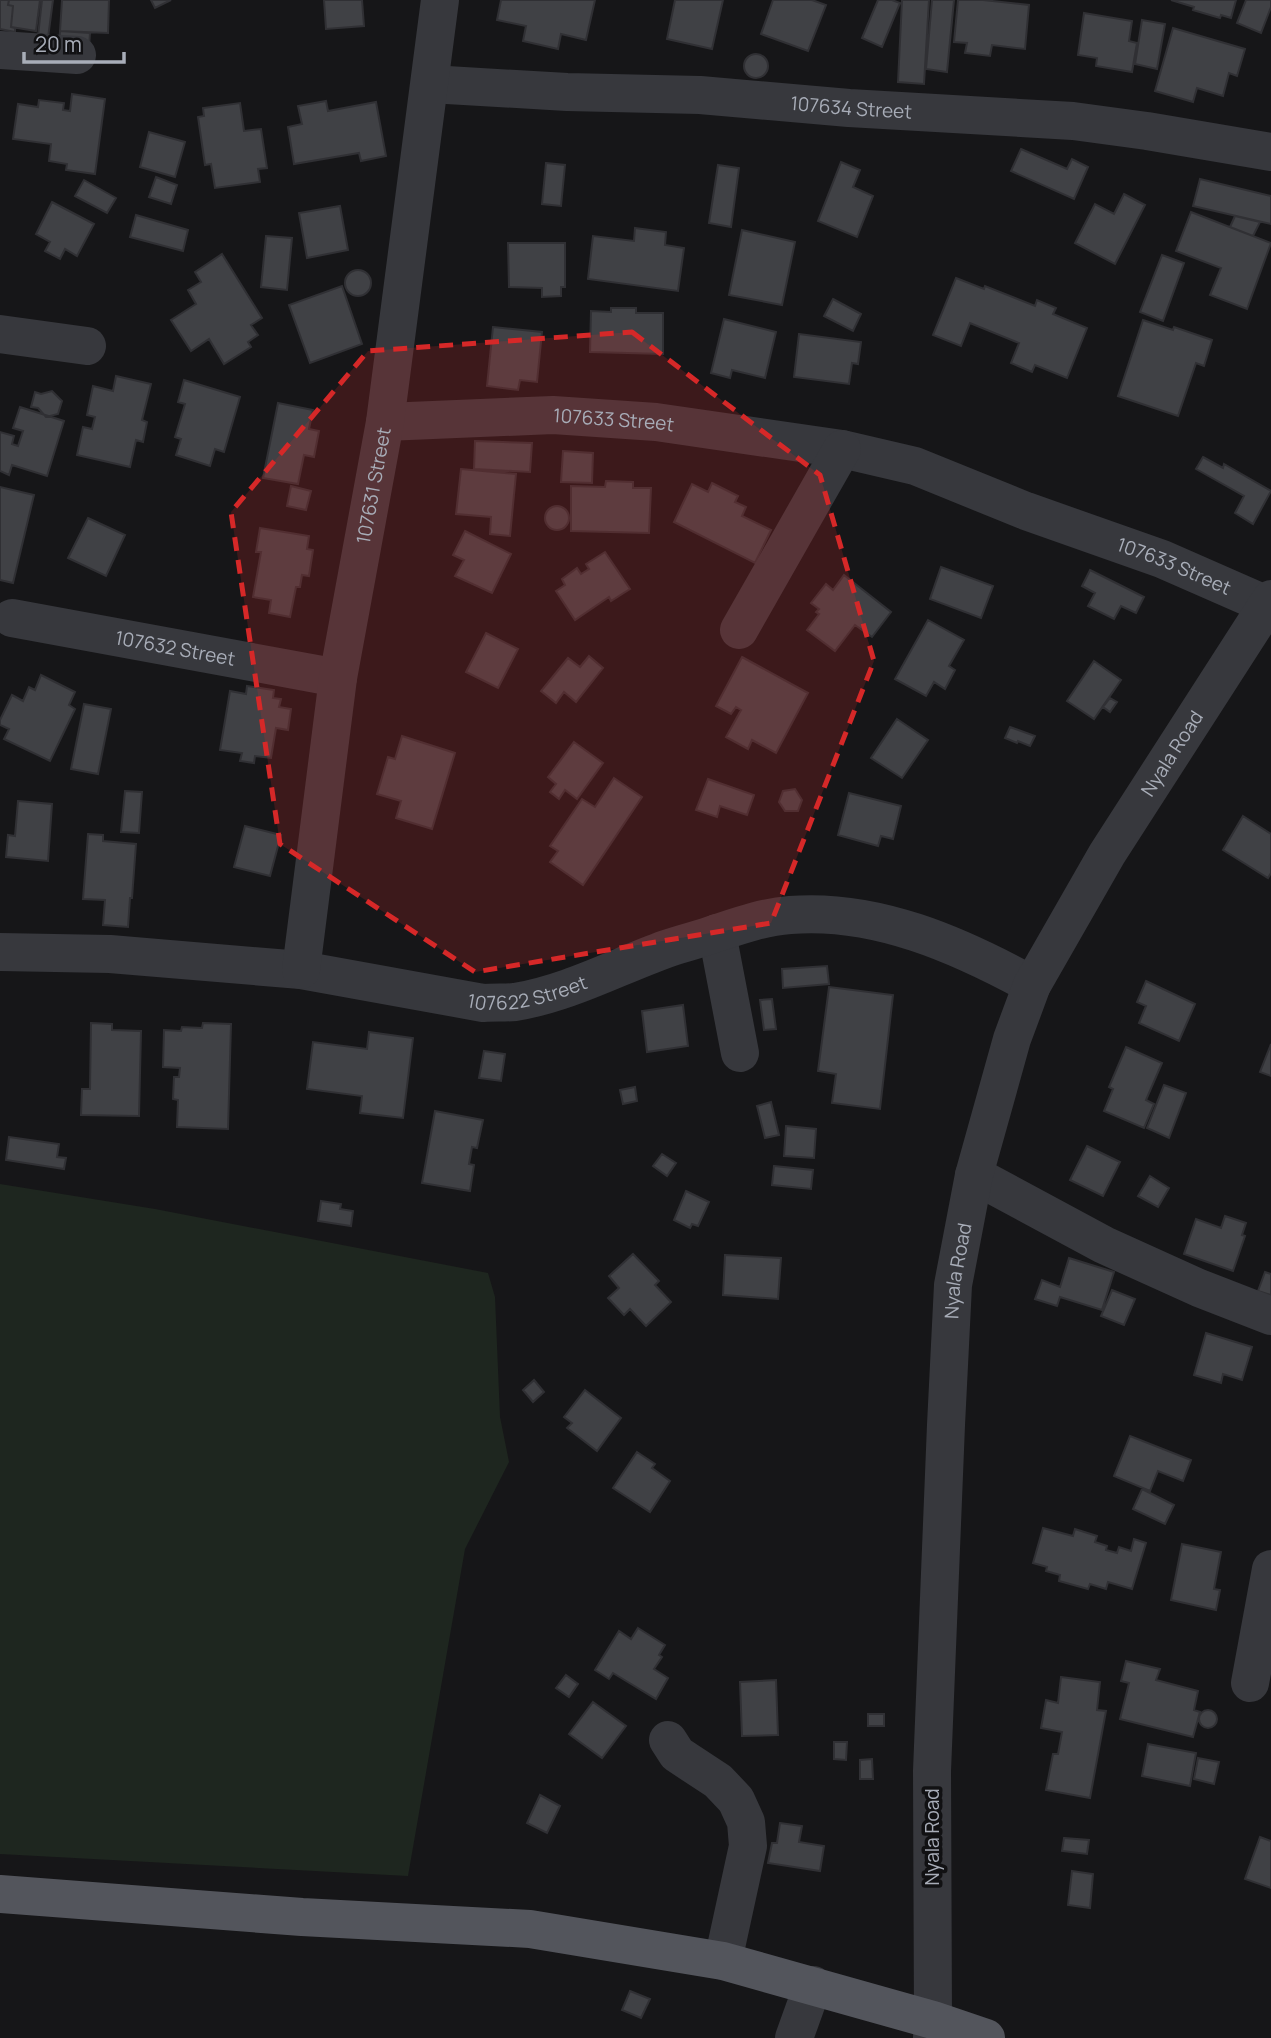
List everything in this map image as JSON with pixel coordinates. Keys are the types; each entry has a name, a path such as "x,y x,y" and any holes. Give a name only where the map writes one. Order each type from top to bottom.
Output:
{"main road":[{"path":"0,1894 302,1917 530,1929 723,1961 813,1985 932,2029 986,2038"}],"street":[{"name":"107631 Street","path":"301,970 338,677 385,422 440,0"},
{"path":"0,50 77,55"},
{"name":"107634 Street","path":"430,84 567,92 700,95 849,108 1073,121 1271,152"},
{"path":"0,334 87,346"},
{"name":"107633 Street","path":"385,422 553,415 656,422 842,449 915,466 1026,511 1161,559 1269,602"},
{"path":"739,630 842,449"},
{"name":"Nyala Road","path":"932,2029 932,1771 946,1413 953,1285 974,1175 1012,1039 1032,985 1107,854 1269,602"},
{"name":"107632 Street","path":"12,618 338,677"},
{"name":"107622 Street","path":"0,952 110,954 301,970 483,1003 514,1002 578,984 666,949 747,922 789,915 830,915 873,920 924,935 987,961 1032,985"},
{"path":"718,933 740,1053"},
{"path":"974,1175 1104,1245 1271,1317"},
{"path":"1250,1684 1271,1569"},
{"path":"668,1740 677,1755 718,1781 736,1800 746,1822 748,1846 723,1961"},
{"path":"794,2038 813,1985"}],"highlighted area":[{"path":"632,332 820,475 874,661 771,923 475,972 280,844 231,512 368,351"}],"shaded area":[{"path":"0,1184 155,1209 488,1273 495,1297 500,1417 509,1462 465,1549 408,1876 0,1854"}],"building":[{"path":"0,0 9,0 8,5 13,6 11,27 15,28 15,32 0,29"},
{"path":"9,0 40,0 36,31 11,27 13,6 8,5"},
{"path":"42,0 53,0 48,38 38,36"},
{"path":"62,0 109,0 108,33 60,31"},
{"path":"151,0 171,0 155,8"},
{"path":"324,0 362,0 364,26 326,29"},
{"path":"501,0 595,0 586,40 561,34 558,49 523,41 526,26 497,20"},
{"path":"675,0 723,0 712,49 667,39"},
{"path":"773,0 812,0 826,5 808,51 761,34"},
{"path":"878,0 900,3 882,47 862,38"},
{"path":"902,0 929,0 924,84 898,82"},
{"path":"932,0 954,0 947,72 926,69"},
{"path":"958,0 1029,5 1025,49 992,45 990,56 965,53 967,43 954,42"},
{"path":"1171,0 1236,0 1231,18 1221,15 1220,18"},
{"path":"1246,0 1271,0 1261,33 1237,23"},
{"path":"1084,13 1132,21 1129,41 1137,43 1132,72 1096,66 1097,58 1078,55"},
{"path":"1142,20 1165,24 1157,69 1135,64"},
{"path":"1173,28 1245,49 1237,76 1229,73 1223,96 1197,88 1193,102 1155,91"},
{"path":"60,31 90,33 89,48 59,46"},
{"path":"756,54 764,58 768,66 764,74 756,78 748,74 744,66 748,58"},
{"path":"72,94 105,99 95,174 66,170 67,164 49,161 51,144 13,139 18,104 38,107 39,100 64,103 63,110 70,111"},
{"path":"326,101 328,111 376,102 386,156 361,161 359,153 294,164 288,127 302,124 298,106"},
{"path":"240,103 244,131 261,129 267,168 258,169 260,182 215,188 211,164 205,165 198,117 204,116 203,108"},
{"path":"149,132 185,142 175,177 140,167"},
{"path":"1021,149 1067,169 1072,159 1088,167 1074,199 1011,171"},
{"path":"841,162 860,170 853,187 873,196 857,237 818,221"},
{"path":"546,163 565,165 561,206 542,204"},
{"path":"718,165 739,168 731,227 709,223"},
{"path":"156,177 177,185 171,204 149,197"},
{"path":"1200,179 1271,196 1271,224 1193,206"},
{"path":"84,180 116,198 107,213 75,196"},
{"path":"1124,194 1145,205 1115,264 1075,243 1095,204 1114,214"},
{"path":"52,202 94,224 77,256 65,249 60,259 45,251 50,242 36,234"},
{"path":"340,206 348,250 307,258 299,213"},
{"path":"1191,212 1271,243 1247,309 1210,295 1221,268 1176,251"},
{"path":"136,215 188,230 183,251 130,237"},
{"path":"1235,216 1260,222 1253,236 1230,227"},
{"path":"635,228 666,232 665,245 684,248 678,291 588,279 593,236 634,241"},
{"path":"742,230 795,242 782,305 729,295"},
{"path":"266,236 292,238 287,290 261,287"},
{"path":"508,243 565,243 565,287 561,287 561,296 542,297 542,288 509,287"},
{"path":"222,254 262,318 251,325 258,335 248,342 251,347 224,364 209,339 191,351 171,320 196,304 188,290 201,282 195,272"},
{"path":"1162,255 1184,263 1163,321 1140,312"},
{"path":"358,270 367,274 371,283 367,292 358,296 349,292 345,283 349,274"},
{"path":"956,278 984,289 985,286 1035,306 1037,300 1056,308 1053,314 1087,328 1067,378 1035,365 1032,372 1011,363 1019,343 970,323 961,346 933,335"},
{"path":"342,286 362,344 310,363 289,305"},
{"path":"833,299 861,314 853,331 824,316"},
{"path":"611,308 636,308 636,313 663,313 663,354 590,352 591,311 611,312"},
{"path":"724,319 776,332 765,378 732,370 730,378 711,373"},
{"path":"1143,320 1212,340 1204,366 1196,363 1178,416 1118,396"},
{"path":"493,327 542,332 537,382 520,380 518,390 487,386"},
{"path":"799,334 861,342 858,364 852,363 849,384 794,377"},
{"path":"116,376 151,384 142,420 147,422 143,442 136,440 130,467 77,455 83,427 92,429 95,417 87,415 93,386 113,391"},
{"path":"184,380 240,397 224,452 215,449 210,466 176,455 181,439 175,437 185,404 178,402"},
{"path":"52,391 62,401 58,414 46,417 38,408 31,407 35,392 41,394"},
{"path":"278,403 313,410 309,429 319,431 314,457 304,455 298,484 263,478"},
{"path":"20,407 64,421 47,476 12,465 9,475 0,471 0,432 14,436 12,444 18,446 23,431 13,428"},
{"path":"475,441 532,443 530,472 474,469"},
{"path":"563,451 593,453 592,483 561,482"},
{"path":"1203,457 1223,468 1224,464 1271,491 1253,524 1235,513 1244,496 1196,469"},
{"path":"461,469 516,474 510,536 490,534 491,517 456,514"},
{"path":"606,481 633,482 633,488 651,488 649,533 571,531 571,486 605,487"},
{"path":"712,483 738,496 735,502 746,507 742,516 771,530 755,563 674,522 692,484 708,492"},
{"path":"291,486 311,491 306,510 287,506"},
{"path":"0,487 34,495 13,583 0,580"},
{"path":"557,506 565,510 569,518 565,526 557,530 549,526 545,518 549,510"},
{"path":"88,518 125,535 106,576 68,558"},
{"path":"260,528 309,536 307,549 313,550 309,576 302,575 300,587 296,587 290,617 269,613 271,600 253,597 261,552 256,552"},
{"path":"465,531 511,554 492,593 455,576 464,560 453,555"},
{"path":"605,552 630,589 611,601 609,597 575,620 556,591 565,585 562,579 577,568 581,574 589,569 586,564"},
{"path":"941,567 993,586 981,618 930,599"},
{"path":"1090,570 1144,597 1136,613 1121,606 1114,619 1088,606 1095,593 1082,586"},
{"path":"844,575 891,612 872,637 855,625 835,651 807,630 819,614 816,612 819,609 811,603 826,584 833,590"},
{"path":"928,620 964,640 949,666 955,670 945,689 934,682 926,696 895,679"},
{"path":"486,633 518,649 498,688 466,672"},
{"path":"589,656 603,668 576,702 564,692 556,703 541,691 568,658 580,667"},
{"path":"742,657 808,693 776,753 752,740 748,749 726,737 741,710 736,707 731,714 716,706"},
{"path":"1094,661 1121,680 1094,719 1067,701"},
{"path":"41,675 75,692 69,705 75,709 50,761 4,739 9,729 0,725 12,695 23,701 29,687 35,690"},
{"path":"247,686 274,690 273,698 281,699 279,707 291,709 288,730 276,728 271,758 255,756 254,763 240,761 242,753 220,750 230,691 246,694"},
{"path":"1110,698 1117,702 1110,712 1103,707"},
{"path":"84,704 111,709 98,774 71,769"},
{"path":"897,719 928,740 902,778 871,758"},
{"path":"1010,727 1035,736 1030,746 1005,738"},
{"path":"402,736 455,753 432,829 396,818 401,801 377,794 388,757 395,759"},
{"path":"574,742 603,763 577,799 565,790 559,799 550,792 556,784 548,777"},
{"path":"614,778 642,797 583,885 550,862 558,851 550,846 582,799 595,807"},
{"path":"708,779 754,795 747,815 720,806 717,817 696,810"},
{"path":"795,789 802,800 798,811 785,811 779,802 783,791"},
{"path":"125,791 142,792 139,833 121,832"},
{"path":"849,793 901,806 893,839 881,836 878,846 838,835"},
{"path":"18,801 52,804 48,861 6,857 8,835 15,836"},
{"path":"1243,816 1271,834 1271,873 1268,878 1223,850"},
{"path":"245,826 281,835 270,876 234,867"},
{"path":"88,834 103,835 103,841 136,844 128,927 103,925 105,900 83,899"},
{"path":"827,966 829,984 783,988 782,969"},
{"path":"1146,981 1195,1004 1179,1041 1139,1023 1146,1006 1137,1002"},
{"path":"829,987 893,995 880,1109 832,1103 836,1074 818,1071"},
{"path":"772,999 776,1029 764,1030 760,1000"},
{"path":"683,1005 688,1046 647,1052 642,1011"},
{"path":"91,1023 112,1024 112,1030 141,1031 139,1116 81,1115 82,1089 90,1089"},
{"path":"203,1023 231,1024 228,1129 177,1127 178,1100 173,1099 174,1077 179,1077 180,1068 163,1067 164,1030 202,1028"},
{"path":"369,1032 413,1038 403,1118 360,1113 362,1096 307,1089 313,1042 367,1049"},
{"path":"1271,1044 1271,1076 1260,1072"},
{"path":"1126,1047 1162,1063 1146,1100 1154,1104 1144,1128 1104,1111 1113,1089 1109,1087"},
{"path":"484,1051 505,1054 501,1081 479,1078"},
{"path":"1164,1085 1186,1093 1169,1138 1147,1128"},
{"path":"635,1087 637,1101 623,1104 620,1090"},
{"path":"771,1102 779,1135 765,1138 757,1106"},
{"path":"435,1111 483,1120 477,1148 472,1147 469,1164 474,1165 470,1191 422,1183"},
{"path":"786,1126 816,1129 814,1158 784,1156"},
{"path":"9,1137 59,1144 57,1157 66,1158 64,1169 6,1160"},
{"path":"1087,1146 1120,1162 1103,1196 1070,1180"},
{"path":"662,1154 676,1163 667,1176 653,1166"},
{"path":"774,1166 813,1170 811,1189 772,1185"},
{"path":"1150,1176 1169,1188 1158,1207 1138,1196"},
{"path":"686,1191 709,1202 698,1226 692,1224 690,1228 674,1220"},
{"path":"321,1201 341,1204 340,1209 353,1211 351,1226 318,1221"},
{"path":"1225,1216 1246,1223 1242,1235 1245,1236 1233,1271 1184,1254 1196,1219 1221,1228"},
{"path":"633,1254 659,1281 655,1285 671,1302 646,1326 630,1309 624,1315 608,1298 619,1288 609,1276"},
{"path":"725,1255 781,1258 778,1299 723,1295"},
{"path":"1069,1258 1114,1272 1102,1310 1060,1297 1057,1306 1035,1299 1042,1280 1060,1287"},
{"path":"1265,1272 1271,1274 1271,1295 1258,1291"},
{"path":"1112,1290 1135,1299 1124,1325 1101,1316"},
{"path":"1206,1333 1252,1347 1242,1380 1223,1374 1221,1383 1194,1375"},
{"path":"534,1380 544,1392 533,1402 523,1390"},
{"path":"585,1390 621,1418 597,1451 567,1428 572,1423 564,1417"},
{"path":"1130,1436 1191,1460 1183,1481 1158,1471 1150,1491 1114,1476"},
{"path":"637,1452 655,1464 652,1468 670,1481 650,1512 613,1488"},
{"path":"1142,1489 1174,1505 1165,1524 1133,1509"},
{"path":"1043,1528 1073,1536 1075,1529 1097,1536 1095,1542 1107,1546 1106,1550 1117,1553 1119,1547 1131,1551 1134,1539 1146,1543 1132,1589 1108,1582 1106,1589 1090,1584 1088,1589 1059,1581 1060,1575 1033,1563"},
{"path":"1182,1544 1221,1552 1214,1589 1220,1590 1216,1610 1171,1600"},
{"path":"638,1628 665,1645 659,1655 662,1657 654,1669 668,1678 656,1699 613,1673 609,1679 595,1670 619,1631 631,1639"},
{"path":"1126,1661 1160,1669 1156,1680 1198,1691 1194,1710 1200,1712 1193,1737 1120,1719 1129,1683 1121,1681"},
{"path":"566,1675 578,1684 569,1697 556,1688"},
{"path":"1061,1677 1100,1682 1097,1710 1106,1711 1090,1798 1046,1790 1053,1754 1058,1754 1062,1732 1041,1728 1046,1700 1058,1703"},
{"path":"776,1680 778,1735 742,1736 740,1682"},
{"path":"593,1702 626,1726 602,1758 569,1734"},
{"path":"1208,1710 1214,1713 1217,1719 1214,1725 1208,1728 1202,1725 1199,1719 1202,1713"},
{"path":"868,1714 884,1714 884,1726 868,1726"},
{"path":"834,1742 847,1742 846,1760 834,1759"},
{"path":"1148,1744 1196,1753 1190,1786 1142,1776"},
{"path":"1198,1758 1219,1762 1214,1784 1194,1779"},
{"path":"872,1759 873,1779 860,1779 860,1760"},
{"path":"540,1795 560,1806 547,1833 527,1823"},
{"path":"780,1823 802,1826 799,1842 824,1846 820,1871 768,1863 772,1843 777,1843"},
{"path":"1260,1837 1271,1841 1271,1888 1245,1879"},
{"path":"1064,1838 1089,1840 1087,1854 1062,1851"},
{"path":"1072,1871 1093,1874 1090,1908 1068,1905"},
{"path":"630,1991 650,1999 641,2018 622,2010"}]}
